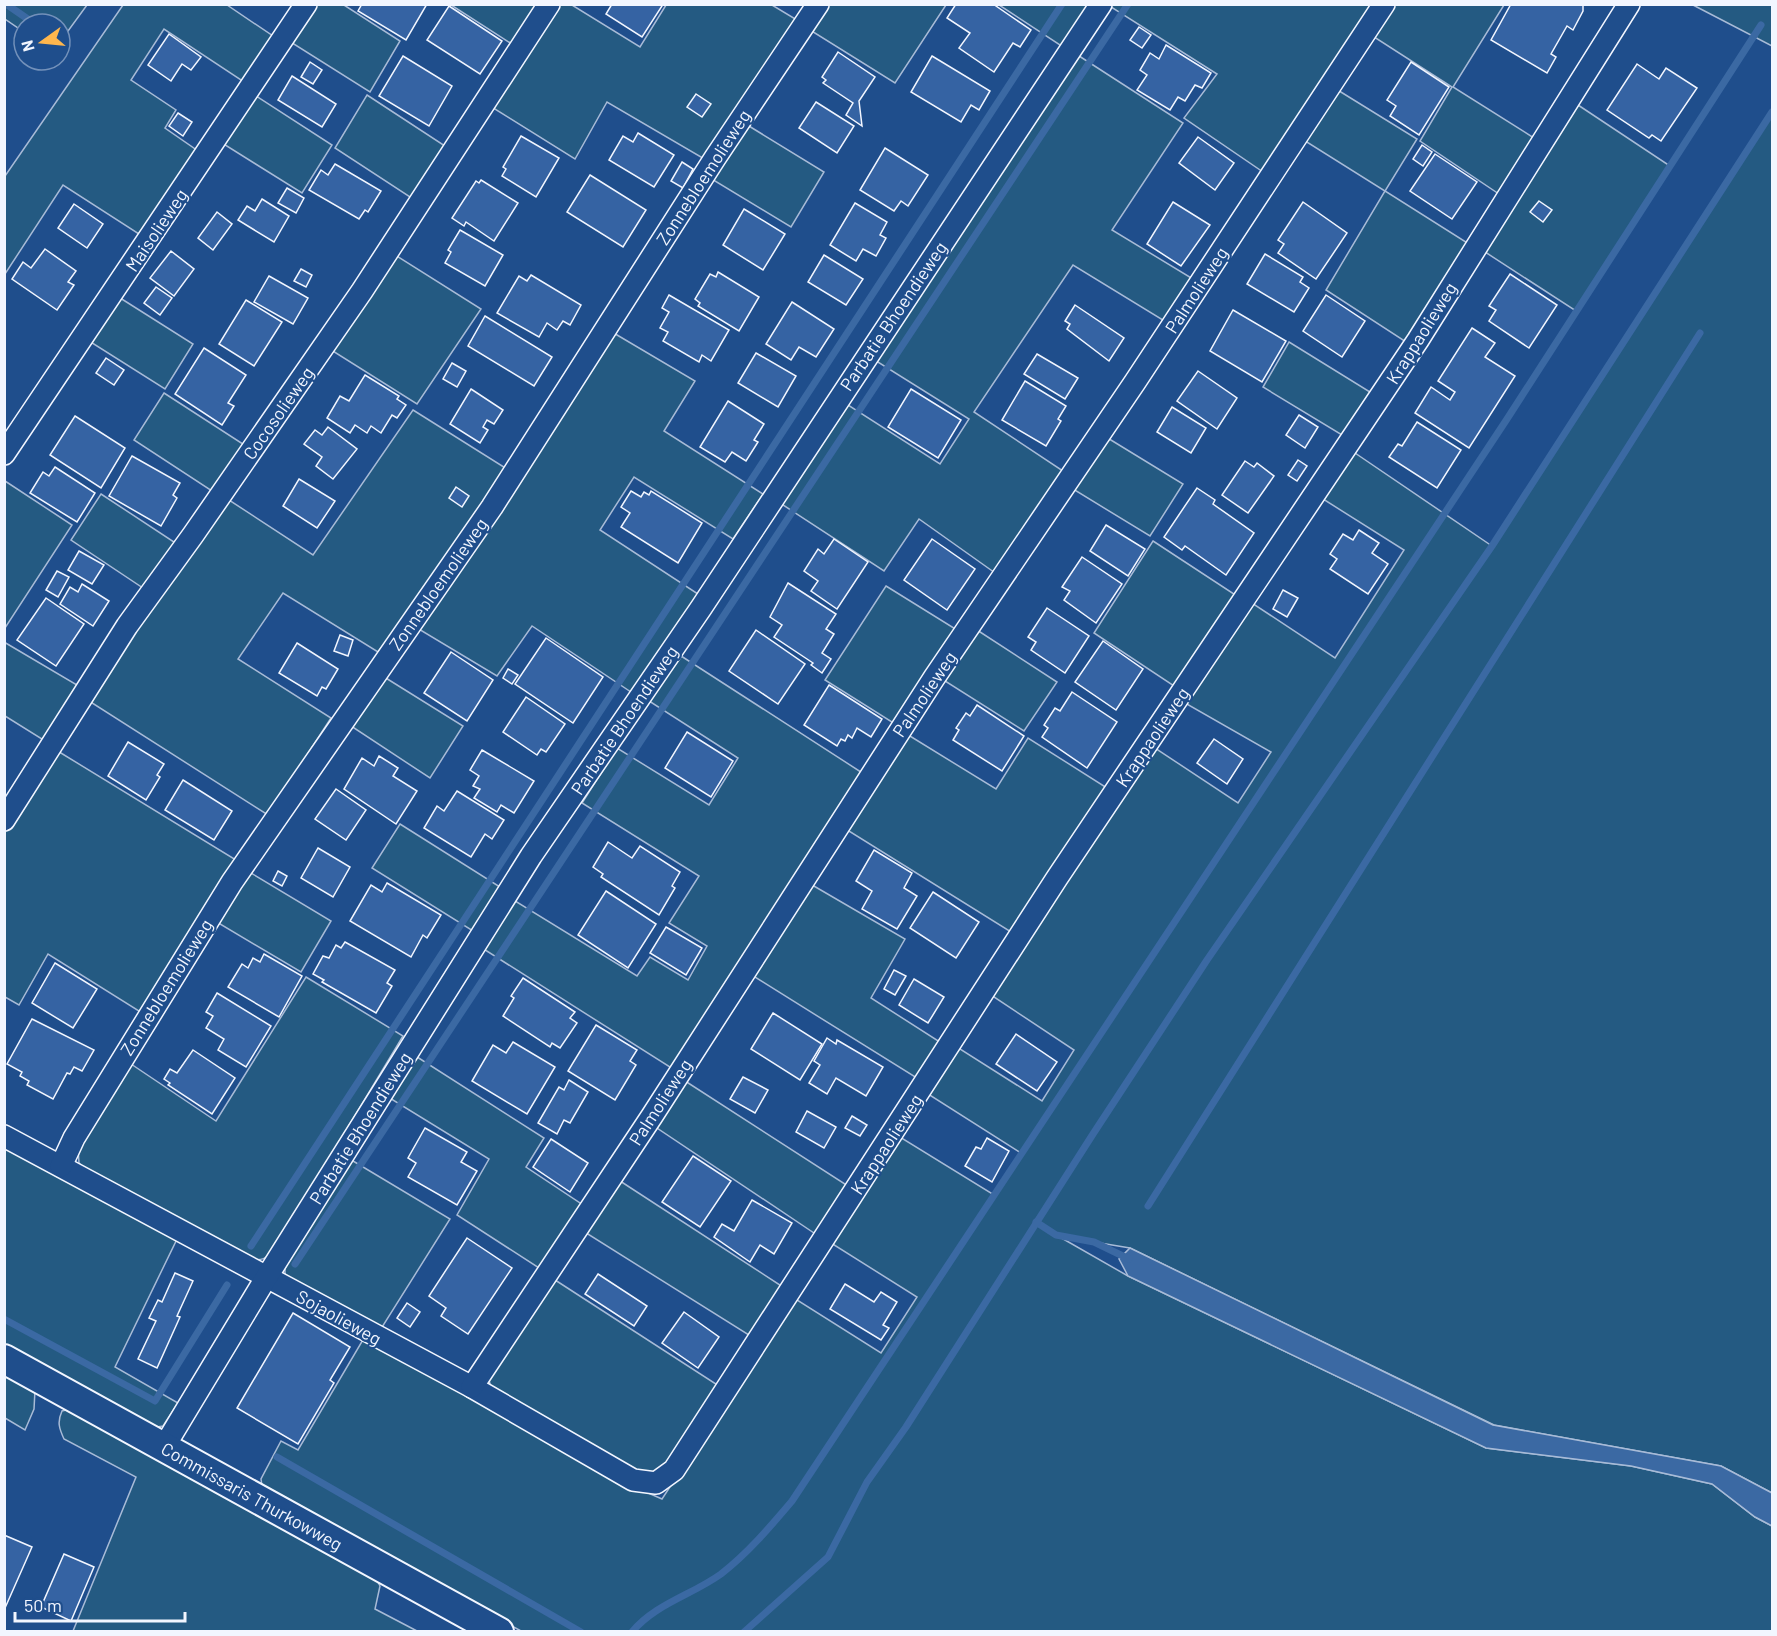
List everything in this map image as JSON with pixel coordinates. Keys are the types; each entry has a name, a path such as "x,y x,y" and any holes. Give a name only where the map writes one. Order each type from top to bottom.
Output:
{"main road":[{"name":"Commissaris Thurkowweg","path":"4,1359 500,1632"}],"street":[{"name":"Maisolieweg","path":"4,454 306,4"},
{"name":"Cocosolieweg","path":"4,820 128,626 194,535 362,291 549,4"},
{"name":"Zonnebloemolieweg","path":"61,1166 74,1138 231,882 492,507 715,158 818,4"},
{"name":"Parbatie Bhoendieweg","path":"164,1448 266,1278 531,856 701,608 1101,4"},
{"name":"Palmolieweg","path":"472,1387 652,1116 865,784 1135,382 1384,4"},
{"name":"Krappaolieweg","path":"674,1470 1057,878 1418,340 1629,4"},
{"name":"Sojaolieweg","path":"4,1136 472,1387 633,1480 656,1483 674,1470"}],"shaded area":[{"path":"5,4 87,4 72,26 72,12 12,12 12,24 5,19"},
{"path":"312,4 344,5 400,41 370,92 289,41"},
{"path":"1112,4 1378,5 1266,174 1184,118 1217,74 1111,7"},
{"path":"123,5 227,5 276,38 247,84 164,29 131,80 176,110 165,128 198,151 142,236 63,185 5,274 5,176"},
{"path":"451,5 541,5 515,46"},
{"path":"555,5 572,5 640,47 666,5 772,5 797,20 706,160 607,102 575,159 490,106"},
{"path":"827,5 946,5 895,83 810,30"},
{"path":"999,5 1092,5 1063,47"},
{"path":"1391,5 1504,5 1453,87 1534,138 1499,194 1420,141 1452,87 1371,35"},
{"path":"1693,5 1772,5 1772,46"},
{"path":"1076,54 1183,123 1112,230 1193,279 1166,322 1073,265 974,412 1066,473 998,575 919,519 884,571 780,503 845,403 940,464 969,419 873,359"},
{"path":"1336,89 1417,139 1385,191 1302,139"},
{"path":"253,94 332,145 302,193 222,143"},
{"path":"367,95 445,146 413,199 335,148"},
{"path":"1575,103 1670,166 1576,311 1482,250"},
{"path":"1772,112 1772,1493 1721,1466 1494,1425 1130,1248 1058,1236 1128,1276 1486,1448 1631,1466 1712,1484 1755,1517 1772,1526 1772,1631 521,1631 269,1492 262,1486 261,1479 281,1441 298,1450 364,1338 630,1485 662,1499 794,1298 881,1353 917,1297 831,1243 900,1137 994,1195 1021,1153 928,1094 957,1047 1042,1101 1074,1050 991,995 1152,746 1238,803 1271,752 1185,703 1252,603 1335,658 1404,550 1323,499 1352,451 1492,546"},
{"path":"744,123 824,172 791,227 710,178"},
{"path":"1385,191 1469,244 1406,342 1326,290"},
{"path":"392,253 481,309 417,404 328,348"},
{"path":"117,296 193,344 165,389 89,341"},
{"path":"612,332 695,381 664,431 763,494 733,539 634,477 600,530 698,594 631,692 532,626 497,676 417,628"},
{"path":"1289,342 1370,392 1342,435 1263,387"},
{"path":"164,393 246,446 215,493 134,440"},
{"path":"413,410 507,469 443,569 378,652 283,593 238,659 331,718 268,815 89,701 226,498 313,555"},
{"path":"1106,437 1183,484 1150,536 1073,489"},
{"path":"5,481 72,525 5,628"},
{"path":"101,494 177,544 146,590 71,540"},
{"path":"1153,541 1240,598 1177,688 1094,633"},
{"path":"886,586 957,630 895,724 825,680"},
{"path":"977,630 1057,682 1024,731 945,681"},
{"path":"4,642 77,685 45,741 5,716"},
{"path":"678,654 864,774 673,1069 482,948 512,899 637,976 650,957 688,980 707,946 669,923 699,876 582,803 617,748 709,805 738,758 649,701"},
{"path":"381,675 463,726 430,778 348,724"},
{"path":"905,733 996,789 1028,738 1107,788 1011,932 844,828"},
{"path":"56,750 236,860 142,1013 48,954 19,1005 5,997 4,830"},
{"path":"400,824 500,887 473,931 372,868"},
{"path":"246,870 331,921 301,972 215,921"},
{"path":"807,882 905,939 871,998 943,1044 920,1080 750,974"},
{"path":"306,977 403,1036 269,1255 264,1259 250,1259 86,1171 79,1163 78,1148 128,1062 216,1121"},
{"path":"414,1055 544,1138 526,1167 583,1205 539,1268 457,1215 489,1159 388,1097"},
{"path":"682,1079 848,1186 817,1235 654,1126"},
{"path":"4,1143 178,1237 115,1367 178,1403 163,1426 157,1427 5,1347"},
{"path":"348,1158 450,1219 379,1332 285,1275 285,1268"},
{"path":"617,1179 783,1287 752,1337 583,1231"},
{"path":"1130,1248 1493,1425 1721,1466 1772,1493 1772,1526 1755,1517 1712,1484 1631,1466 1486,1448 1128,1276 1119,1259"},
{"path":"552,1278 719,1386 674,1457 654,1472 641,1473 491,1388 489,1380"},
{"path":"5,1371 35,1390 34,1409 25,1430 5,1418"},
{"path":"70,1409 375,1577 380,1586 375,1609 417,1631 73,1631 136,1477 64,1439 59,1422 62,1411"}],"building":[{"path":"362,4 427,4 406,40 358,11"},
{"path":"612,4 659,4 662,6 642,37 606,14"},
{"path":"956,4 993,4 1031,30 1020,47 1013,43 994,72 959,48 970,33 947,18"},
{"path":"1511,4 1583,4 1583,11 1573,30 1567,26 1551,54 1556,57 1547,73 1491,40"},
{"path":"449,6 502,41 480,74 427,40"},
{"path":"1139,27 1151,35 1142,48 1130,40"},
{"path":"169,34 201,57 191,70 182,64 171,81 148,65"},
{"path":"1166,45 1211,73 1202,88 1195,85 1185,101 1178,97 1170,110 1137,90 1147,75 1140,70 1150,53 1159,59"},
{"path":"838,52 875,77 859,101 862,126 846,115 853,103 823,83 826,80 822,77"},
{"path":"403,56 452,86 429,126 379,96"},
{"path":"932,56 990,91 979,110 971,105 961,122 911,92"},
{"path":"310,62 322,70 313,84 301,77"},
{"path":"1411,62 1449,87 1419,135 1390,116 1396,106 1387,100"},
{"path":"1637,64 1659,79 1666,68 1697,88 1661,141 1652,135 1649,138 1607,110"},
{"path":"292,76 336,104 322,127 278,100"},
{"path":"696,94 711,104 702,117 687,107"},
{"path":"816,102 854,126 837,153 799,128"},
{"path":"178,113 192,122 183,136 169,126"},
{"path":"638,133 674,155 654,187 609,160 623,136 633,142"},
{"path":"521,136 559,158 536,197 502,176 506,169 503,167"},
{"path":"1198,137 1234,163 1215,190 1179,163"},
{"path":"1422,145 1432,152 1423,166 1413,159"},
{"path":"885,148 928,175 908,206 901,201 894,211 860,190"},
{"path":"1435,154 1477,182 1452,219 1410,191"},
{"path":"682,162 693,169 683,188 671,181"},
{"path":"335,164 381,191 368,212 365,210 359,219 309,190 321,170 328,175"},
{"path":"590,175 646,210 623,247 567,212"},
{"path":"481,180 518,203 494,241 466,222 464,226 452,218 476,181 479,183"},
{"path":"287,188 304,198 296,213 278,203"},
{"path":"262,199 289,216 274,242 238,220 247,206 255,211"},
{"path":"1539,201 1552,210 1543,222 1530,212"},
{"path":"1173,202 1210,225 1181,266 1147,244"},
{"path":"1303,202 1347,233 1316,279 1278,253 1284,244 1278,240"},
{"path":"855,203 887,222 880,235 886,238 876,256 863,249 856,261 830,245"},
{"path":"74,204 103,224 87,248 58,228"},
{"path":"744,209 785,234 763,270 723,245"},
{"path":"217,212 232,224 213,250 198,238"},
{"path":"460,230 503,255 485,286 445,263 451,252 448,250"},
{"path":"45,249 76,271 68,282 74,285 57,310 12,279 23,262 31,268"},
{"path":"171,251 194,269 174,296 150,278"},
{"path":"1265,254 1303,277 1300,282 1309,288 1294,312 1247,284"},
{"path":"824,255 863,279 846,305 808,282"},
{"path":"301,269 312,275 306,287 294,281"},
{"path":"718,272 759,297 739,331 698,306 700,303 695,299 710,274 716,277"},
{"path":"1510,274 1557,305 1529,348 1489,321 1496,310 1489,306"},
{"path":"531,275 581,305 570,325 563,321 557,330 547,323 539,337 497,313 519,276 527,281"},
{"path":"269,276 308,298 293,324 254,302"},
{"path":"156,287 172,298 160,315 144,303"},
{"path":"669,295 729,330 711,361 702,355 699,362 663,341 668,332 660,328 669,312 662,308"},
{"path":"1326,295 1365,321 1342,357 1303,331"},
{"path":"246,300 282,322 254,366 219,344"},
{"path":"792,302 834,329 816,357 799,347 791,360 766,344"},
{"path":"1075,305 1124,338 1109,361 1067,329 1070,324 1065,321"},
{"path":"1233,310 1286,341 1262,382 1210,351"},
{"path":"485,316 552,357 534,386 468,346"},
{"path":"1472,328 1495,343 1485,357 1515,376 1469,448 1415,413 1431,387 1450,400 1455,392 1438,381"},
{"path":"204,348 246,375 228,403 234,406 222,425 175,394"},
{"path":"756,353 796,376 778,407 738,383"},
{"path":"1037,354 1078,378 1065,399 1024,374"},
{"path":"106,358 124,370 114,385 96,373"},
{"path":"452,363 466,371 457,387 443,379"},
{"path":"1198,371 1237,398 1217,429 1177,401"},
{"path":"365,375 399,396 397,399 406,405 397,418 392,415 381,433 371,426 367,433 355,425 350,433 327,418 340,396 349,401"},
{"path":"1025,381 1066,406 1058,419 1061,421 1046,446 1002,420"},
{"path":"471,389 503,410 494,424 487,420 483,427 488,430 480,443 450,424"},
{"path":"911,389 961,420 938,458 888,427"},
{"path":"728,401 764,424 754,440 758,442 746,461 732,452 725,462 700,447"},
{"path":"1172,407 1206,428 1191,453 1157,432"},
{"path":"1299,415 1318,427 1305,448 1286,435"},
{"path":"75,416 125,448 101,488 50,455"},
{"path":"1417,422 1461,450 1437,488 1389,457 1398,444 1402,446"},
{"path":"328,427 357,449 333,479 316,466 322,457 304,444 315,430 322,435"},
{"path":"132,456 180,483 173,495 177,498 161,526 109,496"},
{"path":"1298,460 1307,466 1297,481 1288,475"},
{"path":"1245,461 1254,467 1257,463 1274,476 1248,513 1222,495"},
{"path":"55,467 95,493 77,522 30,493 43,472 49,476"},
{"path":"299,479 335,501 317,528 283,506"},
{"path":"456,487 469,496 462,507 449,498"},
{"path":"1197,488 1215,500 1213,504 1254,533 1226,575 1185,546 1182,550 1164,537"},
{"path":"631,491 641,497 644,492 649,495 651,491 702,523 678,563 621,527 630,513 621,507"},
{"path":"1106,525 1145,549 1128,576 1090,551"},
{"path":"1359,530 1379,543 1372,553 1388,564 1368,594 1330,569 1337,559 1330,554 1343,534 1353,540"},
{"path":"834,539 868,562 837,609 811,591 818,581 804,571 818,549 824,554"},
{"path":"932,539 975,569 947,610 904,580"},
{"path":"79,551 104,565 92,584 68,570"},
{"path":"1082,557 1122,584 1096,623 1064,600 1070,591 1062,587"},
{"path":"57,571 69,577 58,597 46,590"},
{"path":"788,583 836,614 826,629 834,634 822,653 831,659 822,673 811,665 813,663 774,637 782,625 770,617"},
{"path":"82,584 109,601 93,626 60,604 70,587 78,592"},
{"path":"1283,590 1298,598 1287,617 1273,609"},
{"path":"46,598 84,624 56,666 17,640"},
{"path":"1047,608 1089,636 1065,673 1031,650 1036,642 1028,637"},
{"path":"756,630 805,664 778,704 729,671"},
{"path":"340,635 353,640 348,656 334,651"},
{"path":"546,638 603,677 573,723 515,684"},
{"path":"1103,641 1143,669 1116,710 1075,682"},
{"path":"297,643 338,669 326,689 322,687 317,696 279,673"},
{"path":"451,652 493,680 467,721 424,693"},
{"path":"508,669 518,675 512,684 503,678"},
{"path":"829,685 882,719 871,737 857,728 852,738 848,735 845,741 841,739 837,746 804,725"},
{"path":"1072,692 1117,722 1087,768 1042,737 1048,728 1044,725 1055,708 1060,711"},
{"path":"526,697 565,724 546,752 541,749 537,755 503,732"},
{"path":"977,705 1024,736 1002,771 953,740 959,730 956,728 966,713 970,716"},
{"path":"687,732 733,761 711,797 665,768"},
{"path":"1214,739 1243,759 1227,784 1197,763"},
{"path":"128,742 164,764 157,775 160,777 146,800 108,776"},
{"path":"482,750 534,781 514,813 501,805 497,812 474,798 480,789 473,786 479,776 470,770"},
{"path":"379,756 398,768 393,776 417,791 396,824 344,789 362,758 374,766"},
{"path":"183,780 232,811 214,840 165,810"},
{"path":"336,789 366,810 346,840 315,819"},
{"path":"457,791 504,820 492,839 485,834 471,857 424,828 437,806 444,811"},
{"path":"608,842 632,858 640,846 680,872 672,886 675,888 659,915 601,877 603,874 593,867"},
{"path":"318,848 350,867 333,897 301,878"},
{"path":"874,850 912,873 904,888 917,896 897,929 862,909 872,891 856,881"},
{"path":"278,871 287,876 282,886 273,881"},
{"path":"387,883 441,915 427,938 423,935 411,957 350,921 371,885 382,892"},
{"path":"606,891 656,924 628,968 578,935"},
{"path":"933,892 979,922 956,958 910,928"},
{"path":"666,927 702,948 686,975 650,953"},
{"path":"345,942 395,970 387,983 392,986 376,1013 322,982 324,980 313,974 323,956 329,958 336,945 341,948"},
{"path":"264,954 302,976 279,1017 228,987 242,964 248,968 253,958 260,962"},
{"path":"55,963 97,989 73,1028 32,1003"},
{"path":"894,970 906,976 895,995 884,989"},
{"path":"523,978 575,1012 570,1018 577,1023 560,1048 552,1043 550,1047 503,1016 514,998 511,996"},
{"path":"914,979 944,997 928,1023 899,1005"},
{"path":"217,993 271,1026 246,1067 218,1050 224,1039 206,1028 213,1016 206,1012"},
{"path":"773,1013 822,1044 800,1080 751,1049"},
{"path":"32,1019 94,1050 82,1071 74,1067 70,1074 67,1073 53,1099 27,1085 29,1081 20,1076 22,1072 7,1064"},
{"path":"596,1025 637,1050 630,1061 636,1065 615,1100 568,1071"},
{"path":"1016,1034 1057,1062 1037,1091 996,1064"},
{"path":"827,1038 836,1044 837,1040 883,1067 866,1096 836,1078 827,1094 809,1083 820,1065 814,1061"},
{"path":"513,1042 555,1067 527,1114 472,1081 493,1045 506,1053"},
{"path":"193,1050 235,1078 212,1114 168,1085 170,1083 164,1079 170,1069 177,1073"},
{"path":"743,1077 768,1090 755,1113 730,1099"},
{"path":"569,1080 588,1092 570,1123 564,1120 557,1134 538,1123 559,1087 564,1090"},
{"path":"807,1111 836,1127 824,1148 796,1132"},
{"path":"852,1116 867,1125 860,1136 845,1128"},
{"path":"425,1128 467,1152 461,1162 477,1171 457,1205 408,1177 416,1163 408,1158"},
{"path":"987,1138 1009,1151 992,1182 965,1166 976,1147 981,1149"},
{"path":"551,1139 588,1163 570,1192 533,1167"},
{"path":"693,1156 731,1181 700,1227 662,1202"},
{"path":"752,1200 792,1223 774,1254 760,1245 750,1262 714,1237 722,1224 734,1231"},
{"path":"467,1238 512,1268 468,1334 441,1316 446,1308 429,1296"},
{"path":"175,1273 193,1281 157,1368 138,1359 156,1321 149,1318 158,1300 162,1302"},
{"path":"598,1274 647,1306 634,1326 585,1294"},
{"path":"845,1284 874,1302 881,1292 897,1302 883,1325 889,1328 881,1340 830,1309"},
{"path":"407,1303 420,1312 410,1327 397,1318"},
{"path":"684,1312 719,1337 698,1368 662,1343"},
{"path":"293,1313 350,1347 330,1380 334,1383 298,1444 237,1408"},
{"path":"4,1535 32,1547 5,1608 4,1607"},
{"path":"64,1554 94,1567 71,1621 41,1607"}],"waterway":[{"path":"6,4 18,12"},
{"path":"251,1246 1062,4"},
{"path":"295,1264 1128,4"},
{"path":"632,1632 652,1614 710,1581 731,1566 792,1501 1507,419 1761,25"},
{"path":"744,1632 828,1557 867,1482 906,1427 1093,1134 1207,960 1492,546 1772,112"},
{"path":"1148,1206 1700,333"},
{"path":"1036,1222 1056,1235 1094,1242 1129,1259"},
{"path":"4,1319 155,1401 227,1285"},
{"path":"277,1457 581,1632"}]}
